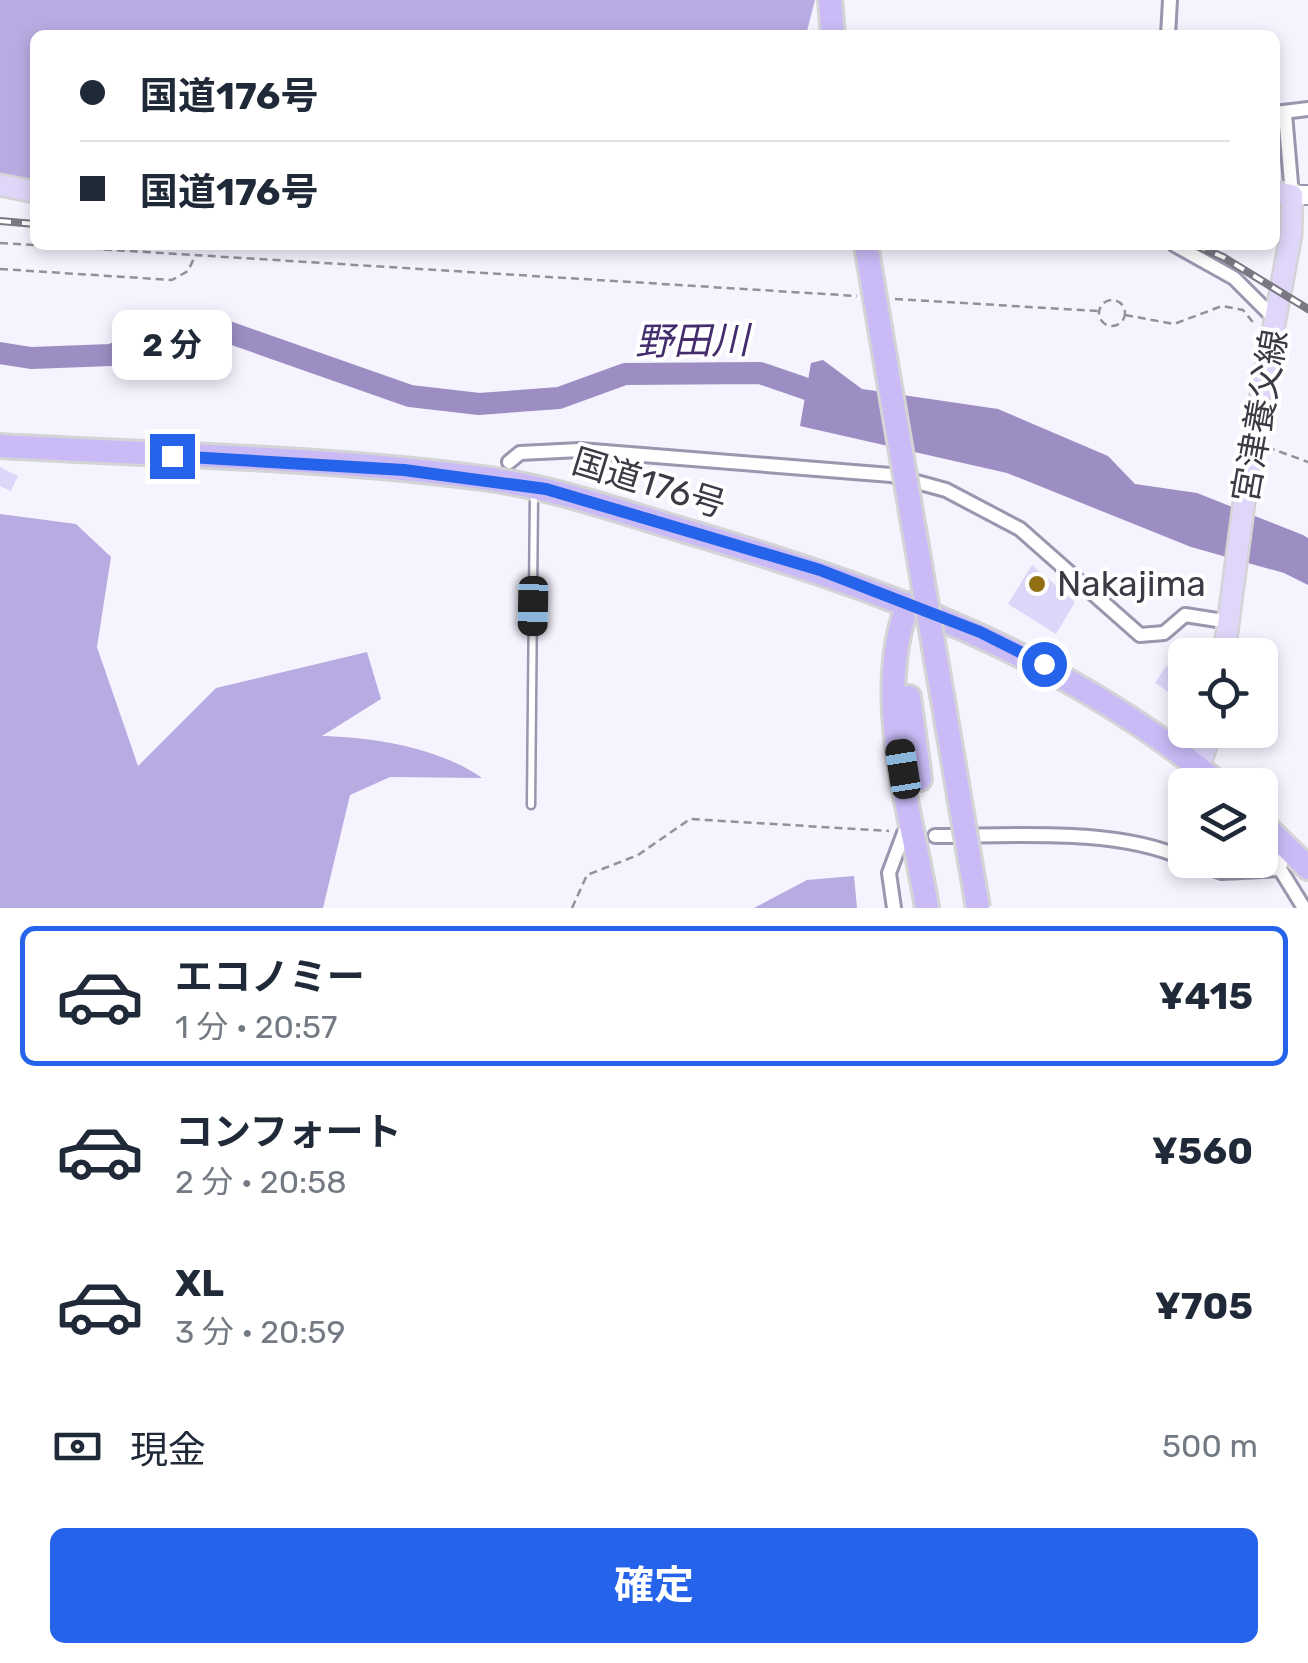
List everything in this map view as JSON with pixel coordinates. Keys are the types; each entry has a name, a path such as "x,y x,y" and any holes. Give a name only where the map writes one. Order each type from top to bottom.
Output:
{"highway":[{"path":"830,0 833,30"},
{"path":"867,250 978,908"},
{"name":"国道176号","path":"0,446 404,470 534,487 820,570 980,632 1062,674 1200,768"},
{"path":"908,604 896,634 895,696 927,908"},
{"path":"908,604 909,698 938,908"},
{"path":"1278,839 1308,868"}],"main road":[{"path":"0,185 30,191"},
{"name":"宮津養父線","path":"1227,638 1255,448 1268,326 1291,235 1292,194"},
{"path":"1200,768 1205,748"}],"street":[{"path":"1168,30 1170,0"},
{"path":"1292,194 1280,113 1308,109"},
{"path":"1184,250 1234,278 1268,326"},
{"path":"510,462 520,452 580,450 891,475 964,497 1020,529 1140,635 1164,632 1185,615 1230,617"},
{"path":"894,908 889,872 906,833"},
{"path":"935,836 1112,840 1157,846 1168,851"},
{"path":"1284,845 1280,869 1304,908"}],"lane":[{"path":"530,805 534,487"}],"path":[{"path":"0,244 30,246"},
{"path":"106,250 860,296"},
{"path":"0,269 172,280 188,271 195,255"},
{"path":"880,298 1098,311 1110,300 1124,307 1125,315 1120,324 1110,326 1101,321 1098,311"},
{"path":"1125,315 1174,324 1222,306 1243,310 1268,326"},
{"path":"1255,448 1308,462"},
{"path":"572,908 586,876 638,856 690,820 906,833"}],"shaded area":[{"path":"0,0 815,0 807,30 30,30 30,185 0,178"},
{"path":"823,360 862,389 998,409 1108,456 1135,484 1197,493 1303,535 1308,538 1308,585 1284,573 1191,547 1007,473 800,426 811,363"},
{"path":"0,514 76,524 111,557 97,647 138,766 216,688 367,652 381,699 322,736 405,746 446,759 482,778 390,777 350,795 323,908 0,908"},
{"path":"854,876 857,908 754,908 807,880"}],"building":[{"path":"0,467 18,476 11,491 0,486"},
{"name":"Nakajima","path":"1032,565 1075,602 1056,634 1008,604"},
{"path":"1166,666 1168,667 1168,692 1155,683"}],"waterway":[{"name":"野田川","path":"0,353 31,358 111,355 161,335 222,330 410,396 479,404 559,398 625,374 760,373 836,399"}],"railway":[{"path":"0,221 30,224"},
{"path":"1207,250 1308,309"}],"place":[{"name":"Nakajima","path":"1037,584"}],"route":[{"path":"172,456 404,470 546,489 820,570 980,632 1044,664"}]}
